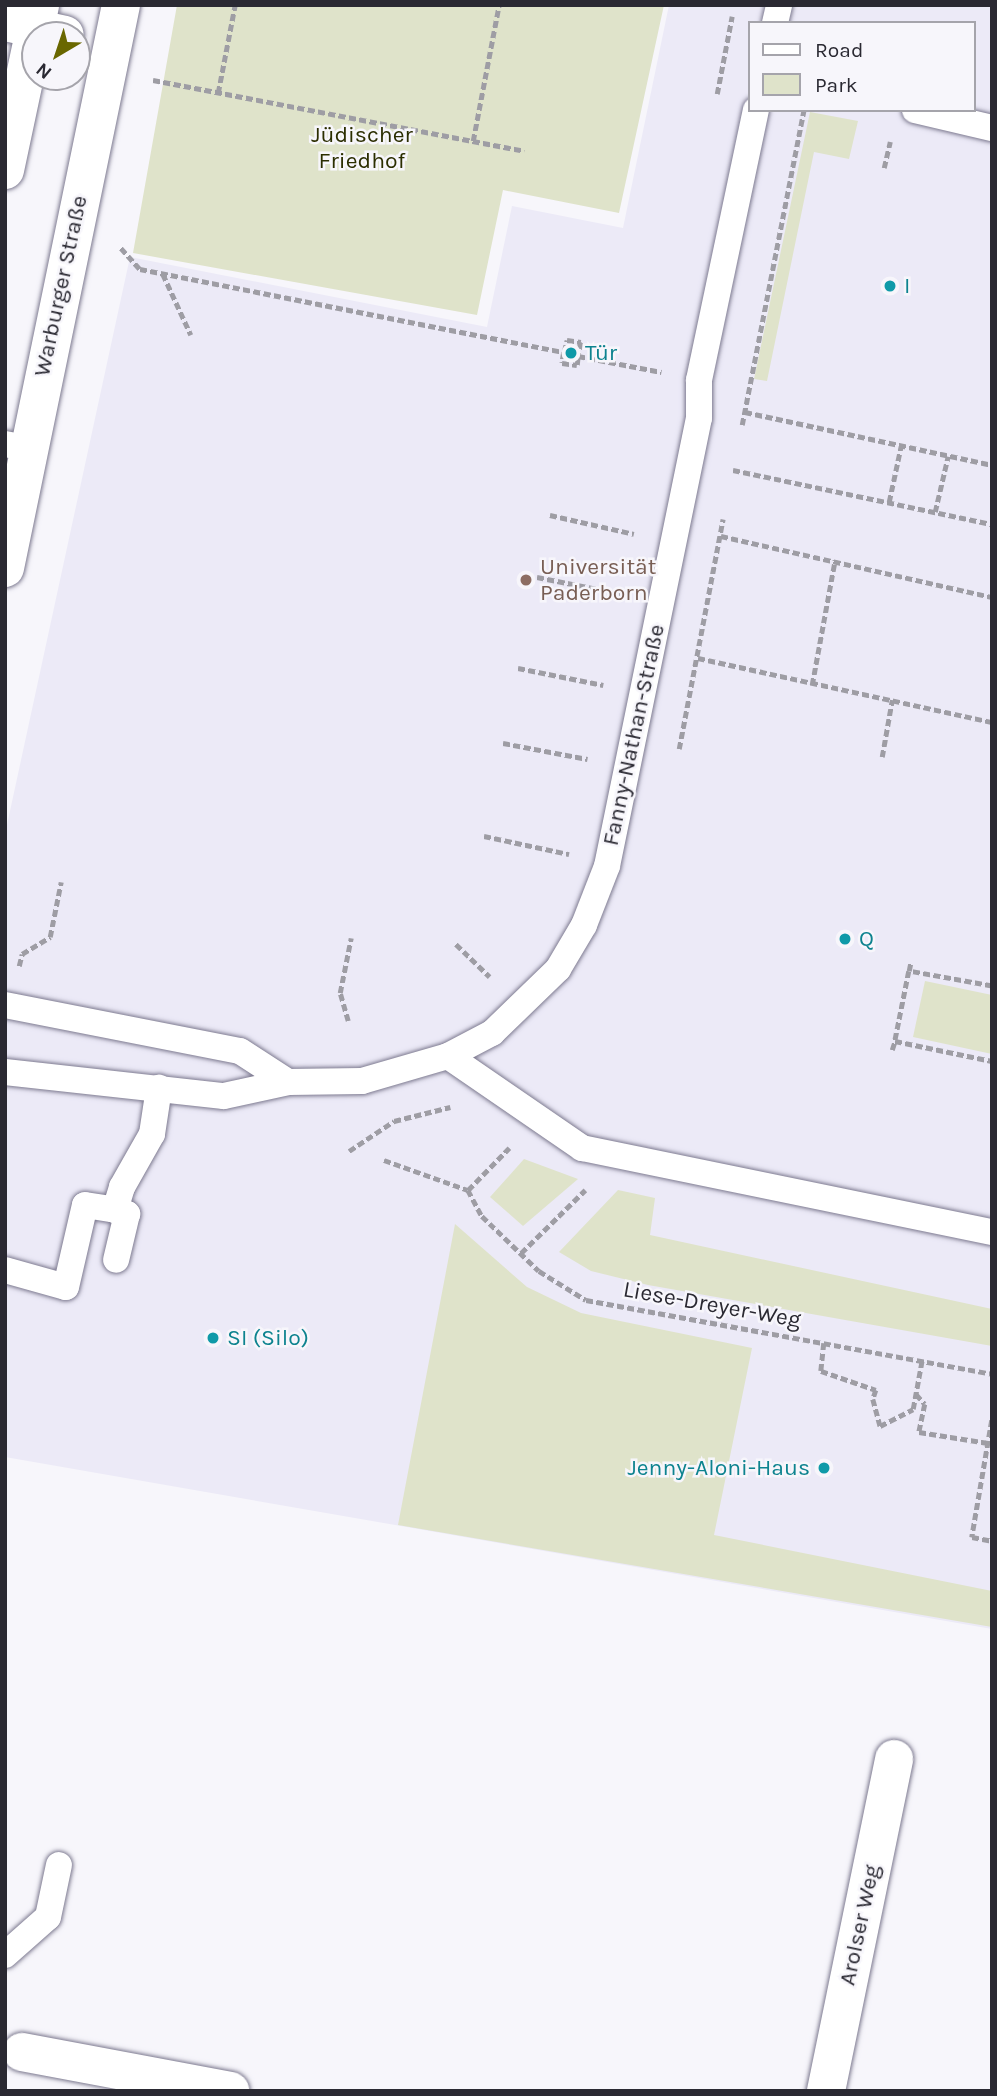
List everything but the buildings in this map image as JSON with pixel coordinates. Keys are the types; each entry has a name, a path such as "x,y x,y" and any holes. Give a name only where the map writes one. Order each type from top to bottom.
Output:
{"main road":[{"name":"Warburger Straße","path":"5,568 16,446 95,41 121,5"},
{"path":"5,170 22,91"},
{"name":"Arolser Weg","path":"826,2091 894,1759"},
{"path":"22,2052 230,2091"}],"lane":[{"name":"Fanny-Nathan-Straße","path":"5,1072 225,1096 288,1082 362,1081 448,1056 492,1032 558,969 584,925 607,866 699,418 699,380 756,112"},
{"path":"924,112 992,128"},
{"path":"5,1005 240,1051 288,1082"},
{"path":"448,1056 582,1148 992,1232"},
{"path":"116,1210 122,1187 152,1134 159,1088"},
{"path":"5,1270 66,1287 85,1205 127,1214 116,1260"},
{"path":"5,1955 48,1917 59,1865"}],"path":[{"path":"218,93 235,5"},
{"path":"473,141 499,5"},
{"path":"149,79 524,151"},
{"path":"740,436 804,112"},
{"path":"884,168 889,146"},
{"path":"121,248 140,270 564,352"},
{"path":"162,273 191,335"},
{"path":"567,340 581,342 578,356 577,365 562,363 567,340"},
{"path":"578,356 662,372"},
{"path":"745,412 992,465"},
{"path":"889,502 901,446"},
{"path":"936,512 948,456"},
{"path":"730,483 736,458"},
{"path":"733,470 992,524"},
{"name":"Fanny-Nathan-Straße","path":"679,749 725,509"},
{"path":"550,515 642,536"},
{"path":"709,533 992,597"},
{"path":"812,685 835,560"},
{"path":"537,578 629,595"},
{"path":"698,657 812,685 992,722"},
{"path":"518,667 611,687"},
{"path":"882,757 892,701"},
{"path":"503,743 596,761"},
{"path":"484,836 571,854"},
{"path":"18,970 22,954 50,937 61,881"},
{"path":"348,1021 340,993 351,938"},
{"path":"456,944 493,980"},
{"path":"891,1050 911,961"},
{"path":"909,971 992,986"},
{"path":"895,1041 992,1061"},
{"path":"349,1151 394,1121"},
{"path":"384,1160 468,1190 514,1144"},
{"path":"521,1253 597,1178 608,1154"},
{"name":"Liese-Dreyer-Weg","path":"468,1190 482,1216 539,1271 586,1300 992,1374"},
{"path":"824,1343 821,1371 876,1390 873,1399 880,1426 913,1409 922,1360"},
{"path":"915,1394 925,1404 919,1432 988,1443"},
{"path":"992,1420 972,1537 992,1541"}],"shaded area":[{"name":"Universität Paderborn","path":"669,5 992,5 992,1629 5,1457 5,834 130,257 487,327 512,206 623,228"}],"green space":[{"name":"Jüdischer Friedhof","path":"177,5 664,5 619,213 503,190 477,315 133,253"},
{"path":"810,112 858,121 849,159 814,152 767,381 754,379"},
{"path":"925,981 992,995 992,1054 913,1037"},
{"path":"524,1159 578,1179 523,1226 490,1197"},
{"path":"618,1190 655,1198 650,1235 992,1309 992,1346 648,1285 591,1271 559,1252"},
{"path":"455,1224 527,1287 581,1313 752,1348 714,1535 992,1591 992,1627 398,1525"}],"place":[{"name":"I","path":"890,286"},
{"name":"Tür","path":"571,353"},
{"name":"Universität Paderborn","path":"526,580"},
{"name":"Q","path":"845,939"},
{"name":"SI (Silo)","path":"213,1338"},
{"name":"Jenny-Aloni-Haus","path":"824,1468"}]}
